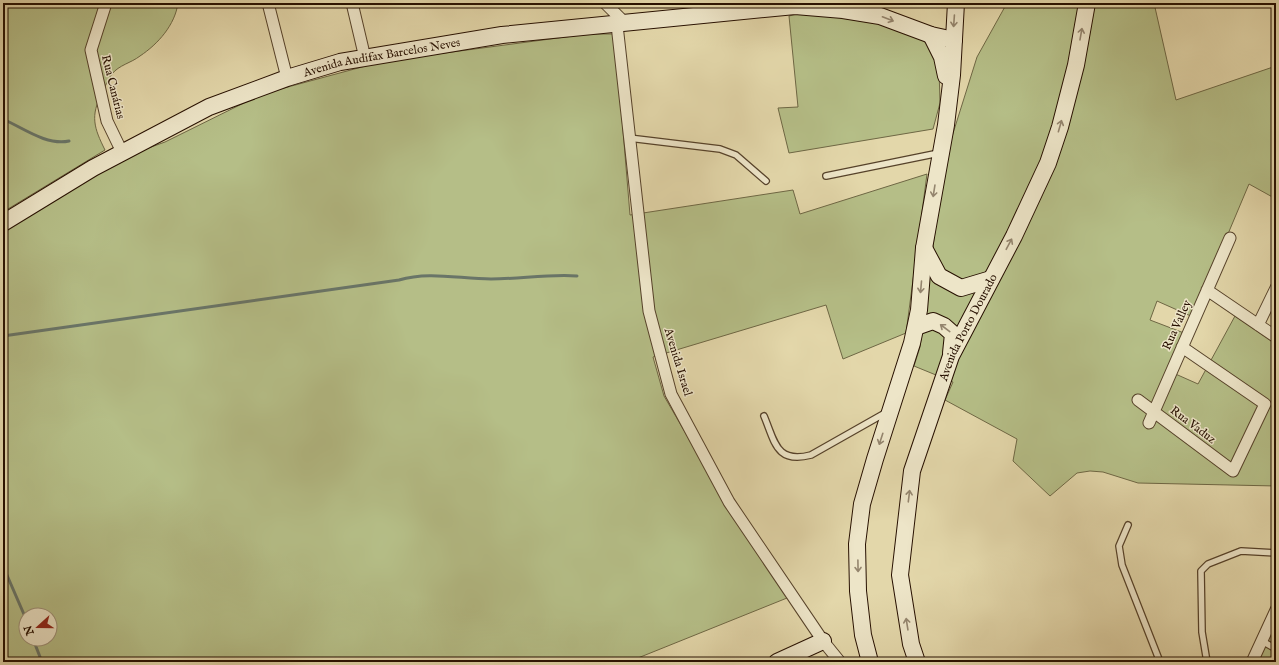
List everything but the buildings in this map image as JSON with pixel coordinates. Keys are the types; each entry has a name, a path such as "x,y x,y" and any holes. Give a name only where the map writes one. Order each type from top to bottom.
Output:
{"main road":[{"path":"870,662 862,636 858,591 857,544 862,504 916,327 919,310 924,248 946,125 952,75 956,3"},
{"name":"Avenida Porto Dourado","path":"917,662 911,644 900,575 912,471 950,356 1014,236 1048,163 1060,127 1076,65 1087,3"},
{"name":"Avenida Audifax Barcelos Neves","path":"3,223 93,168 209,108 286,78 340,62 502,35 622,24 789,5 843,10 880,16 931,35 954,40"},
{"path":"931,35 942,57 946,77 946,125"},
{"path":"924,248 939,276 961,288 991,279"},
{"path":"916,327 933,321 944,326 953,334 950,356"},
{"path":"777,662 823,641"}],"street":[{"name":"Rua Canárias","path":"106,3 91,50 107,121 122,152"},
{"path":"268,3 286,78"},
{"path":"352,3 365,58"},
{"path":"605,3 622,24"},
{"name":"Avenida Israel","path":"622,24 629,138 649,311 671,394 729,502 823,641 840,662"},
{"name":"Rua Valley","path":"1148,423 1230,238"},
{"path":"1258,325 1276,288"},
{"path":"1207,290 1276,337"},
{"name":"Rua Vaduz","path":"1138,400 1233,471 1265,404 1182,347"},
{"path":"1252,662 1276,610"}],"lane":[{"path":"629,138 720,149 736,155 766,181"},
{"path":"826,176 940,152"},
{"path":"764,416 776,446 785,456 797,459 811,455 890,410"},
{"path":"1128,525 1119,546 1122,565 1160,662"},
{"path":"1207,662 1202,632 1201,571 1208,564 1242,551 1276,553"},
{"path":"1262,641 1276,649"}],"green space":[{"path":"3,3 178,3 173,19 165,33 147,51 115,71 98,101 95,122 98,135 105,150 3,212"},
{"path":"1007,3 1154,3 1176,100 1276,66 1276,199 1249,184 1193,317 1157,301 1150,320 1184,333 1171,372 1198,384 1235,316 1276,344 1276,486 1138,483 1103,472 1090,471 1077,473 1050,496 1013,461 1017,439 945,400 953,382 914,366 920,347 944,162 977,57"},
{"path":"805,12 892,26 927,41 939,68 940,103 933,129 789,153 778,108 798,107 789,16"},
{"path":"588,34 615,34 630,215 793,190 800,214 927,174 906,333 843,359 826,305 653,357 664,396 718,489 792,596 628,662 3,662 3,232 64,195 93,168 165,142 262,94 384,61"},
{"path":"1276,621 1276,662 1258,662"}],"waterway":[{"path":"3,119 44,139 61,142 69,141"},
{"path":"3,336 399,280 410,277 445,276 491,279 577,276"},
{"path":"3,566 21,607"},
{"path":"36,647 42,662"}]}
